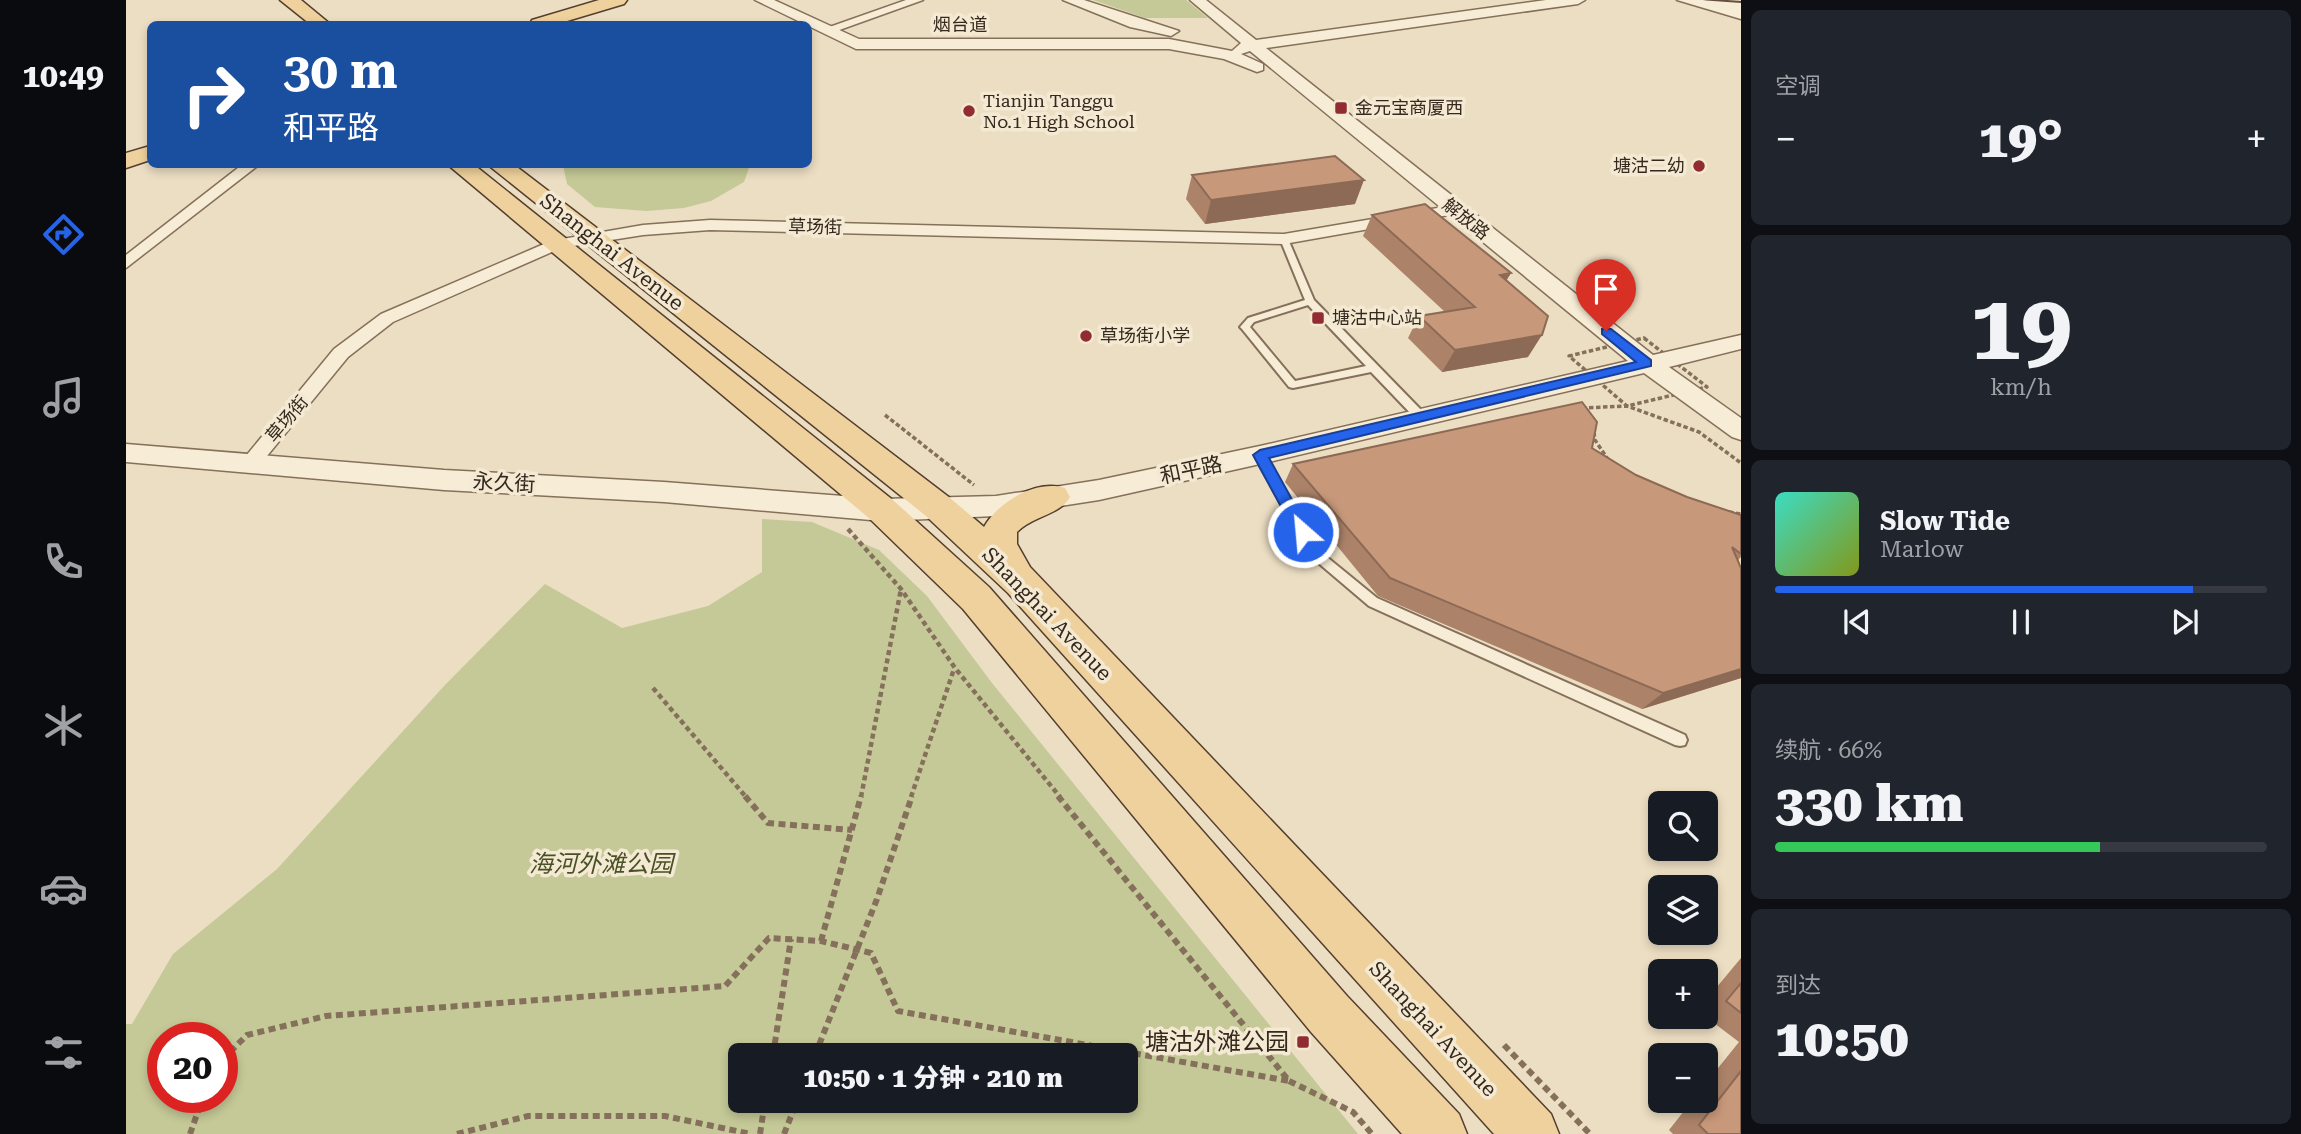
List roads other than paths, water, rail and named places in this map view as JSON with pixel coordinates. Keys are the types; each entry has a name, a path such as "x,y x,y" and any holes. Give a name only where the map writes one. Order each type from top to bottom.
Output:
{"main road":[{"path":"289,0 317,21"},
{"path":"549,21 618,0"},
{"path":"571,21 641,0"},
{"path":"1707,0 1741,8"},
{"path":"1734,0 1741,2"},
{"path":"270,8 286,21"},
{"path":"126,151 147,144"},
{"path":"126,161 147,154"},
{"name":"Shanghai Avenue","path":"464,168 575,241 938,508 1021,582 1531,1134"},
{"name":"Shanghai Avenue","path":"502,168 575,241 882,510 976,598 1329,1014 1439,1134"},
{"path":"1021,582 1000,552 1001,528 1013,512 1053,497"}],"street":[{"name":"烟台道","path":"761,0 808,21"},
{"path":"828,30 917,0"},
{"path":"1056,0 1169,44 1199,42 1257,67"},
{"path":"1070,0 1135,24 1199,42 1244,48 1578,0"},
{"name":"解放路","path":"1196,0 1244,48 1741,450"},
{"path":"1685,0 1741,14"},
{"name":"烟台道","path":"812,23 856,44 1169,44"},
{"name":"解放路","path":"1244,48 1257,67 1593,320 1629,362 1741,431"},
{"path":"126,263 248,168"},
{"name":"草场街","path":"251,462 341,353 387,318 575,241 710,225 1283,239 1447,212"},
{"path":"1593,320 1629,362"},
{"name":"和平路","path":"882,510 996,506 1053,497 1260,455 1592,376 1629,362 1741,342"},
{"name":"永久街","path":"126,453 444,480 664,492 882,510"}],"lane":[{"path":"1283,239 1310,300 1420,416"},
{"path":"1310,300 1251,320 1245,327 1293,385 1373,368"},
{"path":"1260,455 1313,552 1373,602 1680,740"}],"place":[{"name":"金元宝商厦西","path":"1341,108"},
{"name":"Tianjin Tanggu No.1 High School","path":"969,111"},
{"name":"塘沽二幼","path":"1699,166"},
{"name":"塘沽中心站","path":"1318,318"},
{"name":"草场街小学","path":"1086,336"},
{"name":"塘沽外滩公园","path":"1303,1042"}],"park label":[{"name":"海河外滩公园","path":"601,864"}]}
